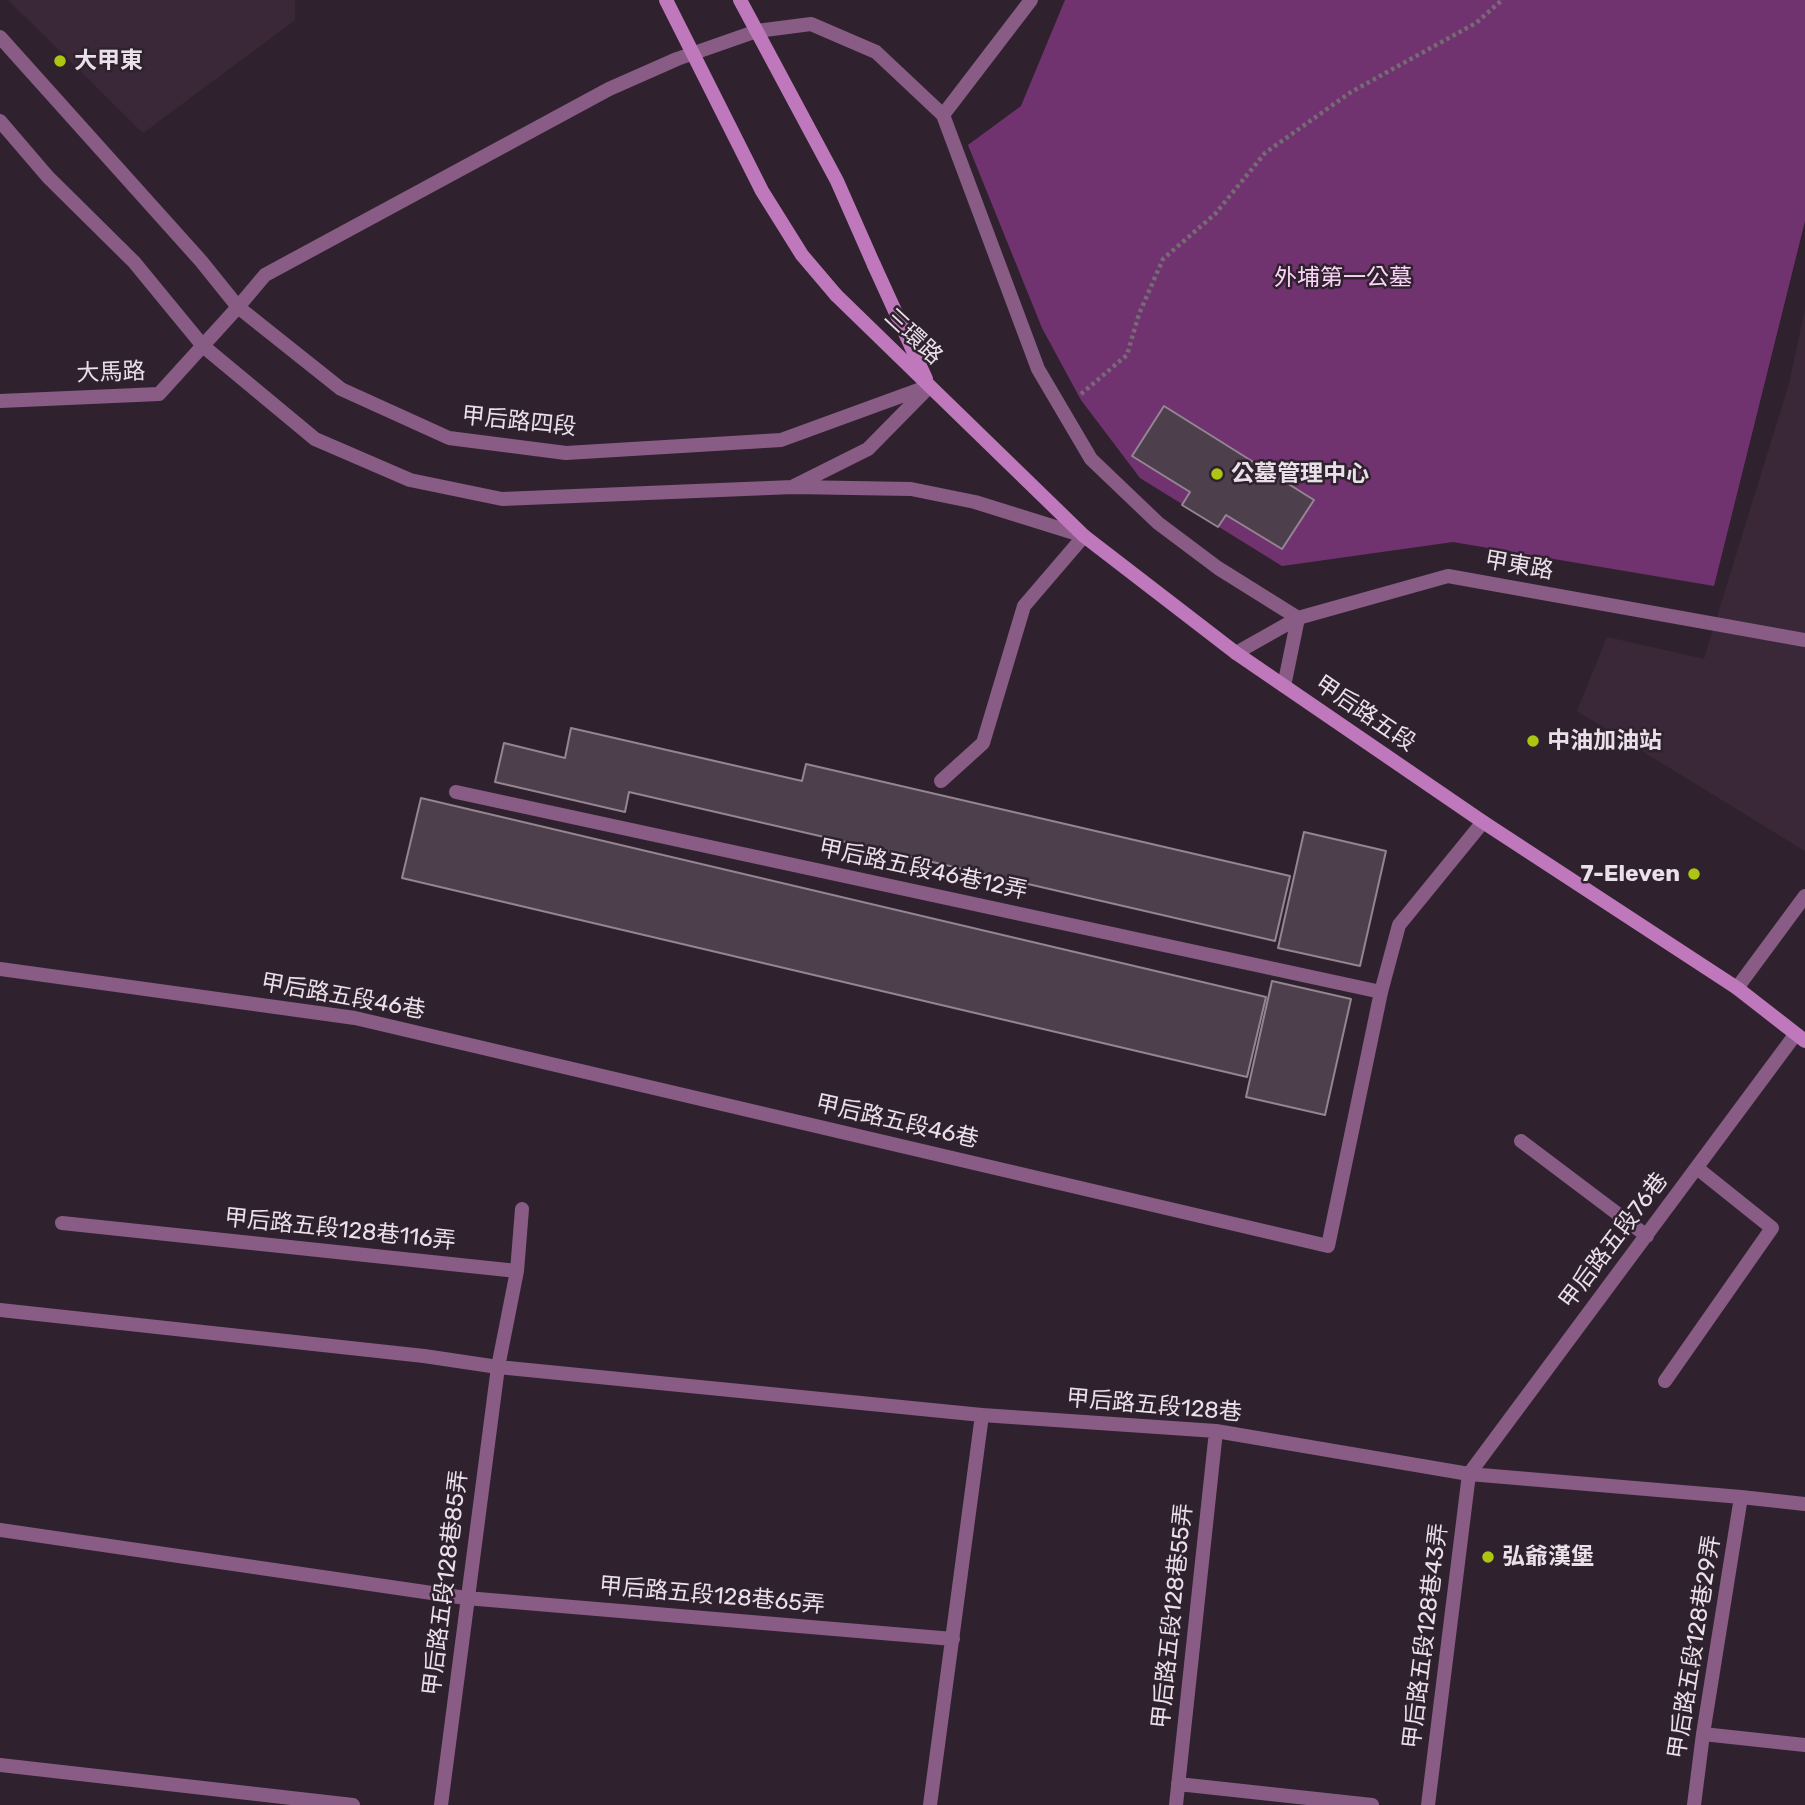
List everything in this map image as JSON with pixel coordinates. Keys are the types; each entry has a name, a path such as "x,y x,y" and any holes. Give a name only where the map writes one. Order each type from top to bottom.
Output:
{"main road":[{"name":"三環路","path":"666,0 762,191 802,255 836,295 929,386"},
{"name":"三環路","path":"740,0 837,181 929,386"},
{"name":"甲后路五段","path":"929,386 1084,536 1236,653 1483,822 1737,988 1800,1038"}],"street":[{"path":"1031,0 943,115 1038,369 1091,459 1158,523 1218,568 1298,618 1284,686"},
{"name":"大馬路","path":"0,401 159,394 265,275 609,89 677,59 757,31 811,24 876,52 943,115"},
{"name":"甲后路四段","path":"0,37 201,261 238,307 341,389 449,438 566,453 781,440 929,386"},
{"path":"0,121 48,177 134,262 203,346 315,439 410,480 502,499 793,486 911,489 975,502 1084,536 1024,606 984,743 942,781"},
{"path":"793,486 868,449 929,386"},
{"name":"甲東路","path":"1236,653 1298,618 1448,576 1805,640"},
{"name":"甲后路五段46巷12弄","path":"456,792 1381,992"},
{"name":"甲后路五段46巷","path":"0,969 355,1018 1328,1246 1381,992 1399,925 1483,822"},
{"path":"1737,988 1805,895"},
{"name":"甲后路五段76巷","path":"1469,1474 1697,1168 1800,1038"},
{"path":"1521,1141 1647,1236"},
{"path":"1665,1381 1772,1228 1697,1168"},
{"path":"498,1367 517,1271 522,1209"},
{"name":"甲后路五段128巷116弄","path":"62,1223 517,1271"},
{"name":"甲后路五段128巷","path":"0,1310 424,1356 498,1367 982,1415 1216,1431 1469,1474 1805,1504"},
{"name":"甲后路五段128巷85弄","path":"441,1805 498,1367"},
{"path":"930,1805 982,1415"},
{"name":"甲后路五段128巷55弄","path":"1176,1805 1216,1431"},
{"name":"甲后路五段128巷43弄","path":"1428,1805 1469,1474"},
{"name":"甲后路五段128巷29弄","path":"1694,1805 1741,1497"},
{"name":"甲后路五段128巷65弄","path":"0,1530 466,1598 953,1639"},
{"path":"1703,1734 1805,1745"},
{"path":"0,1765 353,1805"},
{"path":"1178,1784 1372,1805"}],"path":[{"path":"1062,410 1128,355 1139,314 1163,259 1215,214 1265,153 1351,92 1475,23 1502,0"}],"shaded area":[{"path":"8,0 295,0 295,20 143,133"},
{"path":"1805,309 1805,851 1577,711 1607,637 1704,659 1789,384"}],"green space":[{"name":"外埔第一公墓","path":"1065,0 1805,0 1805,221 1714,586 1453,542 1282,566 1140,478 1081,400 1042,328 968,145 1021,106"}],"building":[{"name":"公墓管理中心","path":"1164,406 1314,500 1282,549 1226,515 1218,527 1182,505 1190,492 1132,456"},
{"path":"571,728 802,781 806,764 1290,876 1275,941 629,792 625,812 495,782 504,743 565,758"},
{"path":"421,798 1266,997 1247,1077 402,878"},
{"path":"1304,832 1386,851 1360,966 1278,948"},
{"path":"1272,981 1351,999 1325,1115 1246,1097"}],"place":[{"name":"大甲東","path":"60,61"},
{"name":"公墓管理中心","path":"1217,474"},
{"name":"中油加油站","path":"1533,741"},
{"name":"7-Eleven","path":"1694,874"},
{"name":"弘爺漢堡","path":"1488,1557"}]}
